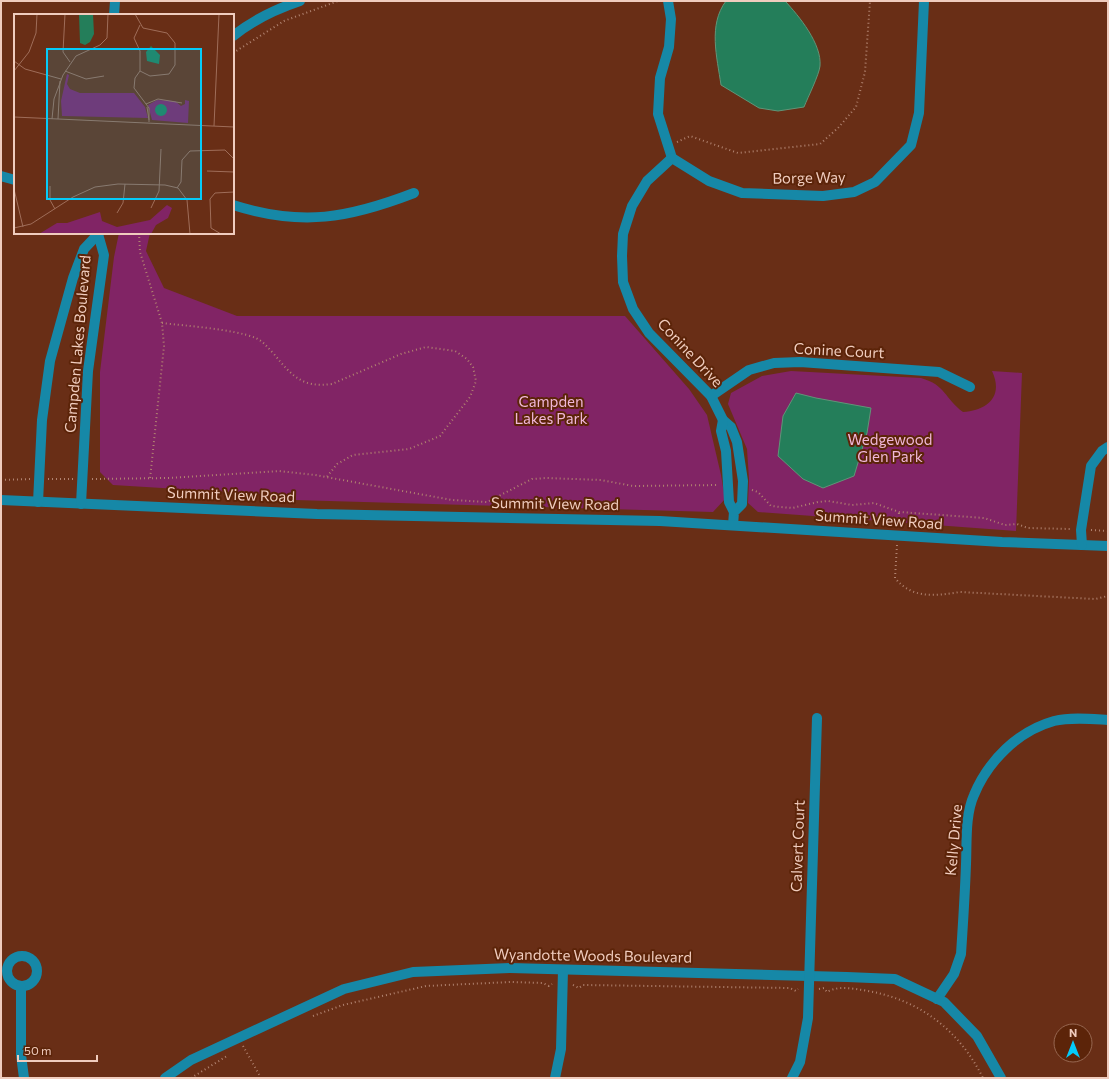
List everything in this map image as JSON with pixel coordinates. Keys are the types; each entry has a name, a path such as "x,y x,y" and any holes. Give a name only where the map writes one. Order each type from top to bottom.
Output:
{"street":[{"path":"114,14 115,1"},
{"path":"234,35 246,26 285,6 300,1"},
{"path":"668,1 671,19 669,47 660,78 658,114 672,158"},
{"name":"Borge Way","path":"672,158 709,181 742,193 823,196 854,192 875,182 911,145 919,113 924,1"},
{"name":"Conine Drive","path":"672,158 647,181 632,206 623,234 623,282 633,309 649,333 711,396 723,420 731,427 737,442 742,464 743,487 742,504 734,512"},
{"path":"1,176 14,180"},
{"path":"234,206 280,217 310,218 348,214 377,207 414,193"},
{"name":"Campden Lakes Boulevard","path":"81,504 88,371 104,255 99,234"},
{"name":"Campden Lakes Boulevard","path":"38,502 42,420 50,361 72,278 84,250 99,234"},
{"name":"Conine Court","path":"711,396 749,370 774,363 800,362 939,372 970,387"},
{"name":"Conine Drive","path":"723,420 721,431 726,451 729,502 734,512 733,525"},
{"path":"1082,545 1082,530 1091,466 1102,451 1108,447"},
{"name":"Summit View Road","path":"1,500 317,514 653,521 1002,542 1108,546"},
{"name":"Calvert Court","path":"792,1078 800,1062 808,1018 817,718"},
{"name":"Kelly Drive","path":"937,999 954,974 960,954 968,824 973,796 992,763 1009,745 1031,730 1054,721 1078,719 1108,720"},
{"name":"Wyandotte Woods Boulevard","path":"165,1078 192,1060 344,990 413,972 510,968 810,976 895,980 944,1002 976,1036 1002,1078"},
{"path":"556,1078 561,1049 563,970"},
{"path":"21,987 21,1055 24,1078"}],"path":[{"path":"234,52 284,20 338,1"},
{"path":"669,146 690,136 738,153 820,144 838,128 856,107 865,72 870,1"},
{"path":"139,234 140,252 162,323 164,346 150,479"},
{"path":"162,323 222,331 258,339 264,343 294,376 306,384 332,384 401,354 426,348 455,351 467,359 473,368 476,382 474,389 470,397 440,436 409,449 354,455 337,464 326,478"},
{"path":"1,480 150,479 279,471 445,499 487,502 532,480 546,478 601,480 633,486 710,484 728,486"},
{"path":"743,487 758,492 772,506 792,508 828,501 852,505 874,503 899,512 984,518 1004,525 1017,524 1028,528 1108,531"},
{"path":"898,526 899,512"},
{"path":"897,545 895,578 909,591 920,594 960,592 1095,599 1108,596"},
{"path":"311,1017 343,1005 426,986 510,982 543,983 549,986 553,984 575,985 579,988 584,986 790,988 796,991 799,988 824,988 827,992 834,988 884,993 930,1015 956,1036 975,1062 983,1078"},
{"path":"238,1049 246,1044"},
{"path":"243,1046 261,1078"},
{"path":"191,1078 228,1055"}],"green space":[{"name":"Campden Lakes Park","path":"119,234 150,234 146,251 164,288 237,316 625,316 689,389 707,415 725,499 713,512 260,499 260,494 113,485 100,472 100,372 114,257"},
{"name":"Wedgewood Glen Park","path":"791,371 921,378 935,384 940,388 963,412 972,411 986,405 991,400 996,388 992,371 1022,373 1016,531 758,512 748,503 749,479 747,449 728,404 731,393 762,376"}],"shaded area":[{"path":"726,1 785,1 803,22 813,40 820,58 820,66 816,80 804,107 778,111 759,108 721,85 716,52 715,31 720,10"},
{"path":"796,393 871,408 867,433 854,476 823,488 803,479 778,456 783,416"}]}
